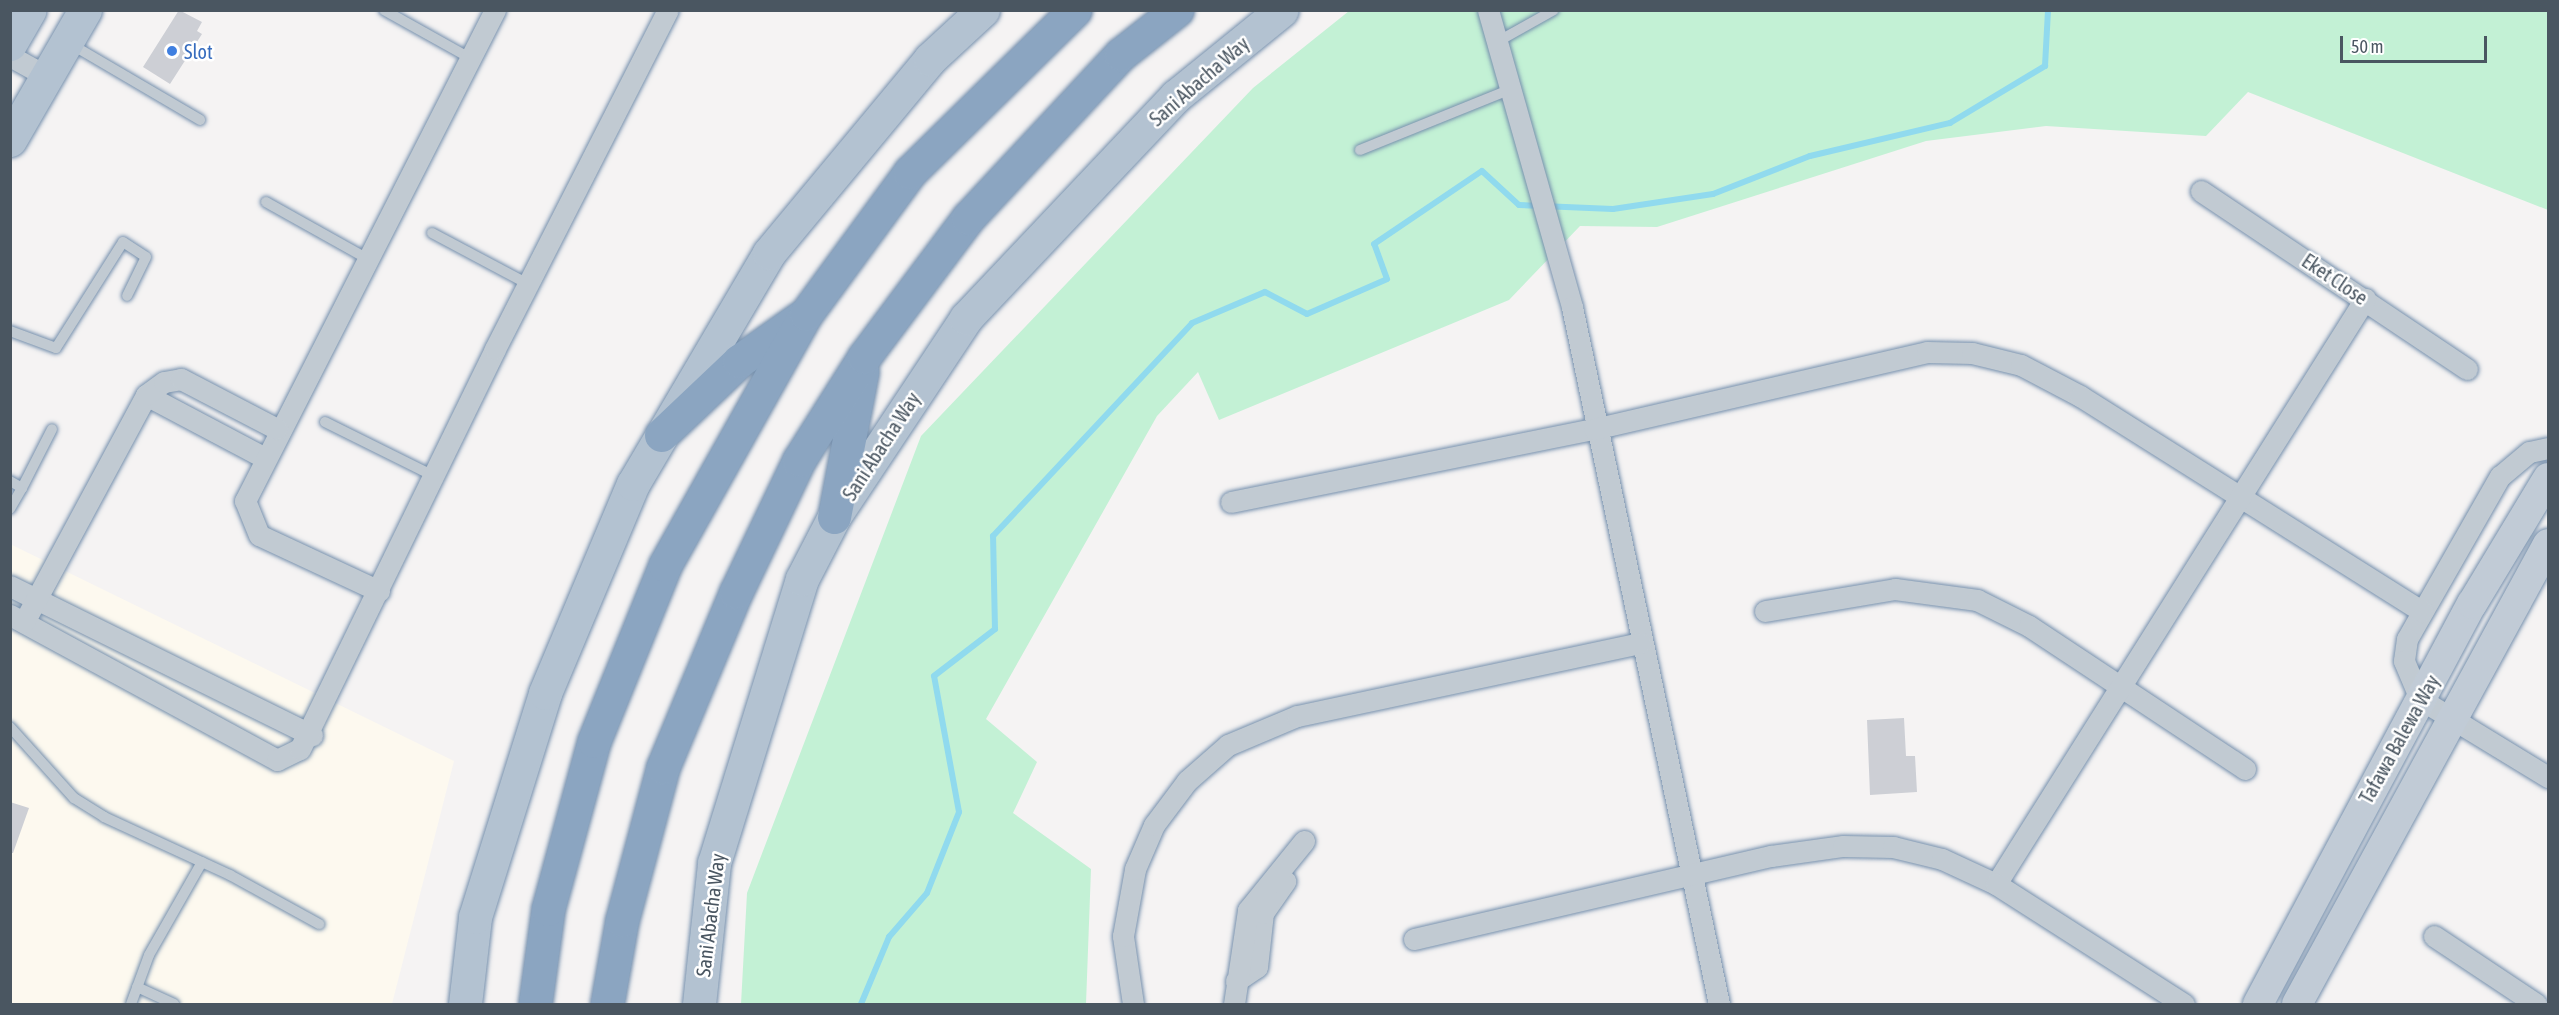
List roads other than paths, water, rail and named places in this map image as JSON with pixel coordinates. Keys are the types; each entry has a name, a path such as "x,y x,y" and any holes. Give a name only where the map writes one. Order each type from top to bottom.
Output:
{"highway":[{"path":"535,1005 548,909 594,741 665,565 806,314 910,172 1075,10"},
{"path":"607,1005 622,920 663,767 736,592 799,460 864,357 968,218 1121,54 1177,10"},
{"path":"661,435 739,362 806,314"},
{"path":"834,517 864,357"}],"main road":[{"path":"10,44 30,10"},
{"path":"10,140 19,105 46,76 85,10"},
{"path":"465,1005 475,917 545,693 633,484 769,253 930,59 983,10"},
{"name":"Sani Abacha Way","path":"699,1005 714,863 802,579 834,517 966,318 1176,96 1282,10"},
{"name":"Tafawa Balewa Way","path":"2258,1005 2420,699 2548,478"},
{"name":"Tafawa Balewa Way","path":"2297,1005 2548,544"}],"street":[{"path":"379,591 259,535 245,501 277,429 495,10"},
{"path":"277,429 181,379 146,395 37,599 17,619 277,760 290,757 312,735 434,476 528,284 669,10"},
{"path":"1488,10 1533,177 1572,307 1594,429 1719,1005"},
{"path":"10,56 46,76"},
{"name":"Eket Close","path":"2201,191 2467,369"},
{"path":"1996,884 2365,299"},
{"path":"1231,502 1594,429 1927,352 1972,353 2021,365 2241,493 2422,611"},
{"path":"146,395 263,457"},
{"path":"2548,448 2529,452 2500,476 2407,639 2404,661 2420,699 2548,777"},
{"path":"10,585 312,735"},
{"path":"1766,612 1895,589 1936,591 1977,600 2029,626 2245,770"},
{"path":"1133,1005 1123,936 1135,869 1154,825 1180,790 1228,745 1297,716 1640,643"},
{"path":"1234,1005 1248,910 1304,841"},
{"path":"1414,939 1692,876 1843,846 1893,847 1942,859 1996,884 2184,1005"},
{"path":"1236,981 1257,967 1263,913 1284,881"},
{"path":"2434,936 2536,1005"}],"lane":[{"path":"384,10 470,58"},
{"path":"1497,42 1554,10"},
{"path":"67,42 200,120"},
{"path":"1360,150 1511,89"},
{"path":"266,202 366,258"},
{"path":"432,233 528,284"},
{"path":"10,331 56,348 123,242 146,257 127,296"},
{"path":"325,423 434,476"},
{"path":"10,509 52,429"},
{"path":"10,481 22,488"},
{"path":"10,727 74,798 319,924"},
{"path":"131,1005 149,955 202,862"},
{"path":"137,987 174,1005"}],"waterway":[{"path":"861,1004 889,937 927,893 959,812 934,676 995,629 993,536 1192,323 1265,292 1307,314 1387,279 1374,244 1482,171 1519,205 1613,209 1713,194 1810,156 1950,123 2045,66 2048,10"}],"place":[{"name":"Slot","path":"172,51"}]}
